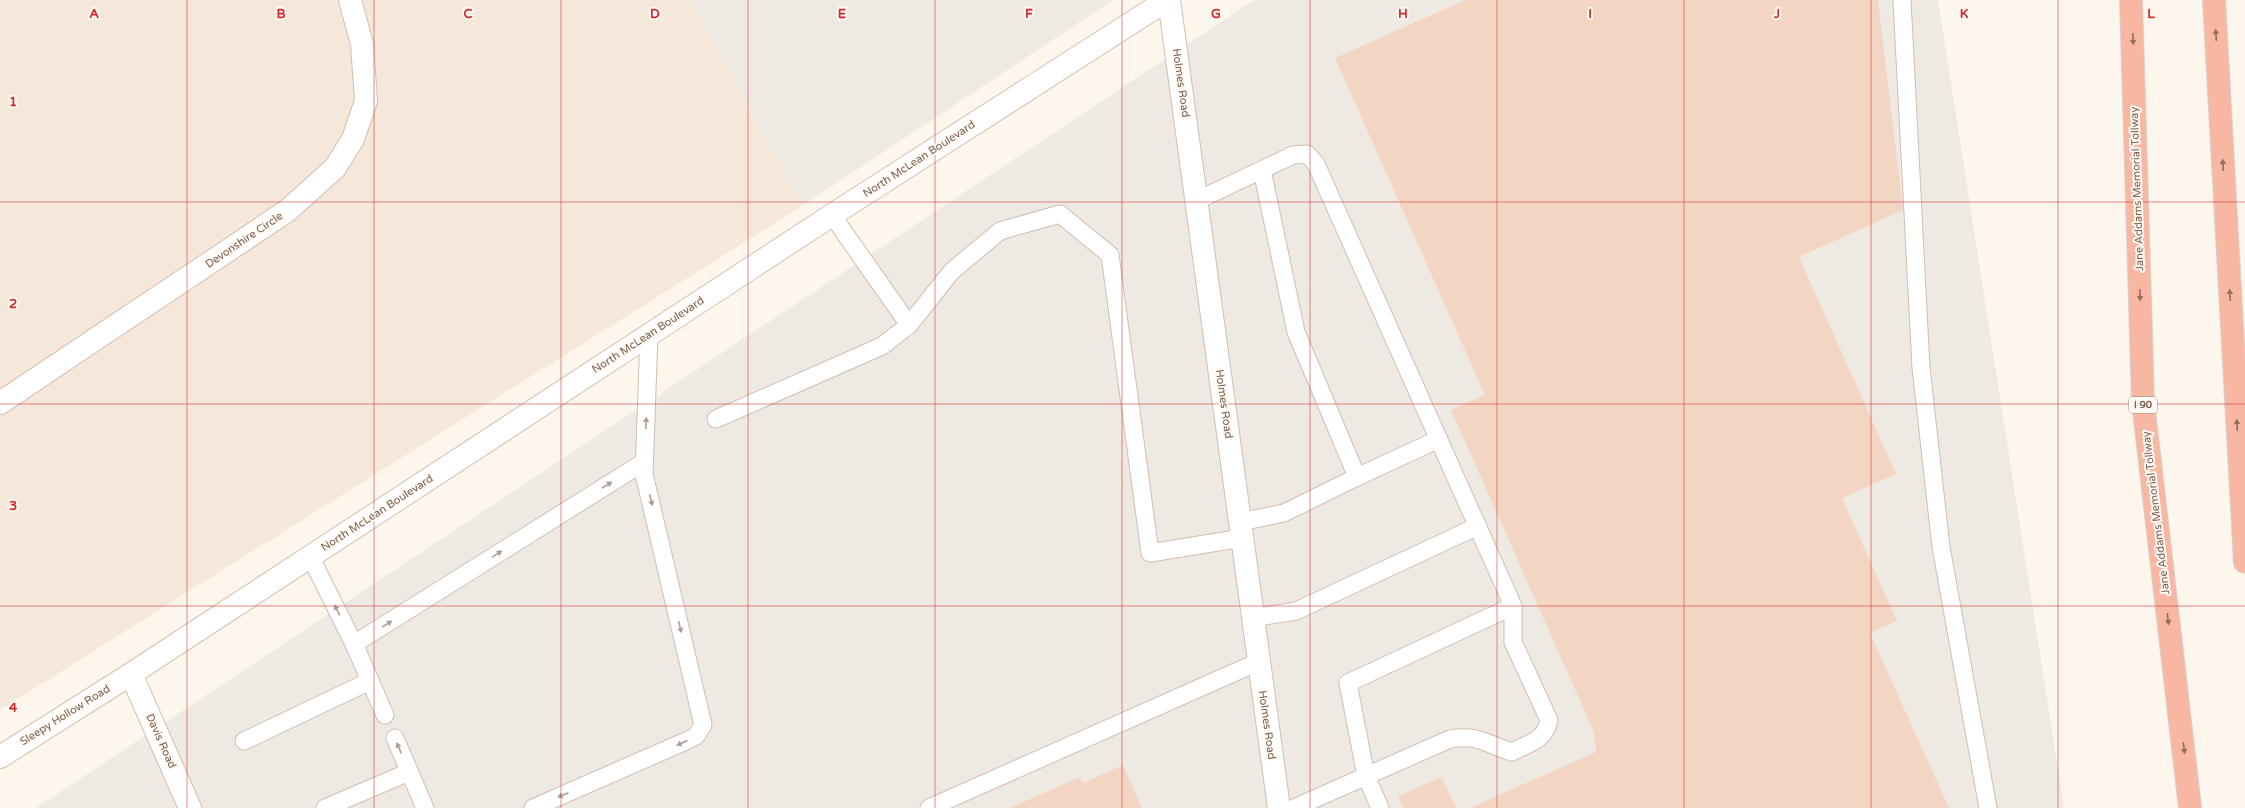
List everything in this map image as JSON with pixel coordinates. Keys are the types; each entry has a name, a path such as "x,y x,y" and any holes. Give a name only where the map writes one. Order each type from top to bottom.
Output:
{"highway":[{"name":"Jane Addams Memorial Tollway","path":"2131,0 2143,402 2190,808"},
{"path":"2214,0 2245,562"}],"street":[{"name":"Devonshire Circle","path":"0,403 287,212 335,168 353,139 366,101 362,44 350,0"},
{"name":"Holmes Road","path":"1168,0 1279,808"},
{"name":"North McLean Boulevard","path":"131,674 832,215 1168,0"},
{"name":"Sleepy Hollow Road","path":"0,757 131,674"},
{"name":"Davis Road","path":"131,674 190,808"}],"lane":[{"path":"1902,0 1921,368 1941,548 1988,808"},
{"path":"1196,201 1293,155 1307,154 1316,164 1513,606 1513,642 1548,720 1547,730 1541,738 1512,752 1480,738 1466,736 1450,739 1294,808"},
{"path":"1262,170 1296,332 1357,477"},
{"path":"716,419 882,346 909,325 952,271 1000,231 1060,214 1110,255 1150,552 1241,530 1284,513 1439,439"},
{"path":"832,215 909,325"},
{"path":"533,808 686,741 696,736 704,725 644,474 649,334"},
{"path":"354,644 644,462"},
{"path":"1252,618 1296,611 1478,526"},
{"path":"310,556 354,644 384,715"},
{"path":"1380,808 1366,776 1348,683 1513,606"},
{"path":"929,808 1258,662"},
{"path":"244,741 370,681"},
{"path":"394,738 426,808"},
{"path":"325,808 409,772"}],"shaded area":[{"path":"0,0 690,0 802,206 0,710"},
{"path":"690,0 1113,0 802,206"},
{"path":"1254,0 1938,0 2064,808 36,808"}],"building":[{"path":"1465,0 1878,0 1903,210 1799,257 1896,474 1842,498 1897,621 1870,633 1949,808 1470,808 1596,752 1594,732 1451,410 1485,395 1335,58"},
{"path":"1123,765 1142,808 1010,808 1080,777 1083,783"},
{"path":"1442,777 1456,808 1403,808 1398,796"}]}
